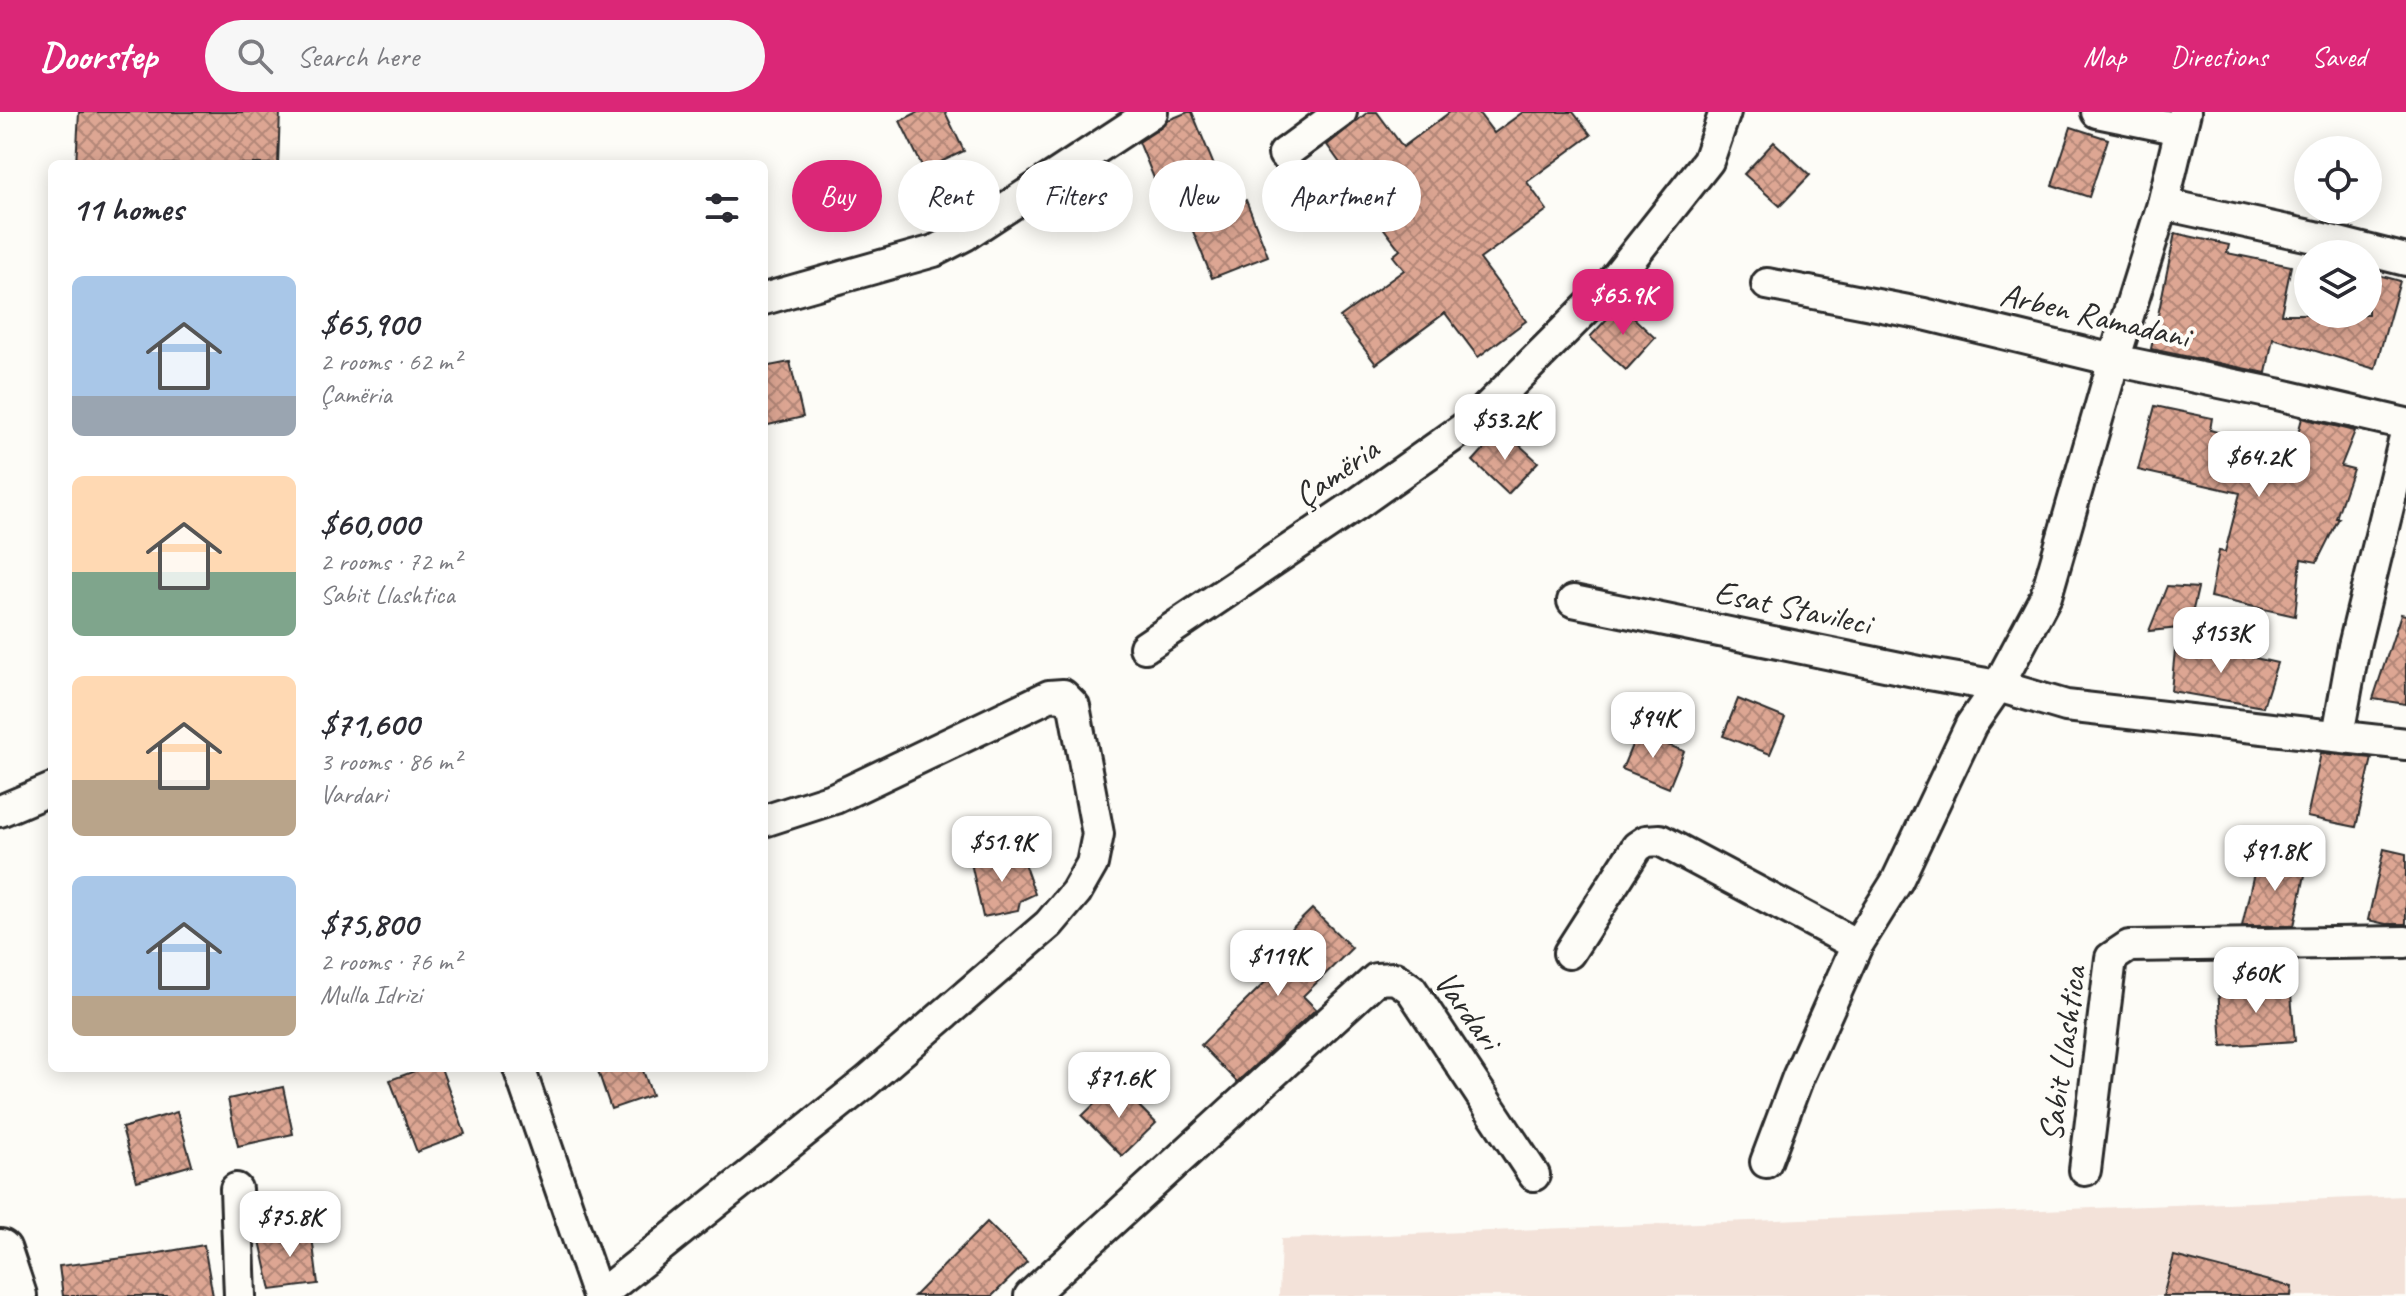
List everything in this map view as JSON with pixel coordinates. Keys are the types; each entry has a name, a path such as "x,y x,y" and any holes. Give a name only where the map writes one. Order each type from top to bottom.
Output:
{"street":[{"path":"768,298 934,251 965,235 1152,112"},
{"path":"1284,154 1341,112"},
{"name":"Çamëria","path":"1145,647 1474,421 1610,285 1708,161 1725,112"},
{"path":"1766,1162 1798,1077 1857,945 1897,881 1971,725 1998,686 2046,596 2163,204 2183,120 2097,112"},
{"path":"2163,204 2406,260"},
{"name":"Arben Ramadani","path":"1767,284 1924,314 2114,360 2406,424"},
{"path":"2338,735 2354,646 2406,433"},
{"name":"Esat Stavileci","path":"1573,601 1998,686 2066,706 2406,744"},
{"path":"520,1072 598,1296 866,1082 1049,924 1076,892 1092,864 1098,834 1074,706 1063,695 1049,696 835,798 768,820"},
{"path":"0,811 48,791"},
{"path":"1569,953 1637,847 1646,841 1660,840 1857,945"},
{"name":"Sabit Llashtica","path":"2085,1170 2111,958 2129,946 2406,942"},
{"name":"Vardari","path":"1030,1296 1376,979 1395,978 1411,989 1534,1175"},
{"path":"236,1189 240,1296"},
{"path":"0,1251 15,1296"}],"shaded area":[{"path":"2406,1196 2406,1296 1279,1296 1281,1239"}],"building":[{"path":"79,112 280,112 278,160 76,160"},
{"path":"918,112 945,112 964,151 945,160 919,160 900,121"},
{"path":"1192,112 1212,160 1149,160 1149,166 1139,142 1168,120"},
{"path":"1368,112 1377,112 1403,147 1450,112 1478,112 1494,133 1523,112 1573,112 1591,135 1527,182 1547,210 1480,259 1526,321 1478,357 1445,313 1376,364 1340,317 1404,270 1393,256 1400,250 1386,232 1421,232 1421,160 1338,160 1327,145"},
{"path":"2071,127 2108,139 2089,197 2052,185"},
{"path":"1774,142 1810,175 1780,206 1744,174"},
{"path":"1246,200 1268,256 1212,278 1193,232 1246,232"},
{"path":"2175,233 2229,245 2227,253 2291,266 2281,314 2294,314 2294,328 2382,328 2382,276 2400,281 2375,369 2273,338 2266,373 2151,349"},
{"path":"1620,305 1655,338 1626,370 1590,337"},
{"path":"790,362 803,417 768,425 768,366"},
{"path":"2155,406 2212,418 2210,430 2293,453 2302,418 2355,431 2341,466 2353,469 2336,518 2339,518 2317,562 2301,559 2295,616 2210,597 2219,551 2225,552 2240,493 2138,470"},
{"path":"1502,429 1538,462 1508,494 1473,461"},
{"path":"2167,586 2198,588 2189,627 2149,631"},
{"path":"2401,614 2406,615 2406,704 2373,699"},
{"path":"2176,640 2277,663 2263,707 2171,691"},
{"path":"1738,699 1785,718 1770,754 1723,736"},
{"path":"1637,733 1684,751 1669,788 1622,769"},
{"path":"2321,753 2372,758 2356,827 2307,817"},
{"path":"2384,849 2406,854 2406,924 2368,920"},
{"path":"1020,852 1035,894 1020,901 1018,910 983,917 971,863"},
{"path":"2258,855 2307,866 2294,926 2242,926"},
{"path":"1312,909 1352,948 1303,996 1316,1009 1237,1082 1201,1045 1292,956 1278,942"},
{"path":"2290,983 2295,1041 2222,1046 2218,988"},
{"path":"412,1072 442,1072 465,1134 417,1152 390,1080"},
{"path":"598,1072 643,1072 652,1095 611,1109"},
{"path":"1116,1083 1156,1123 1122,1156 1082,1116"},
{"path":"283,1087 293,1134 238,1146 228,1099"},
{"path":"177,1112 192,1165 137,1181 122,1128"},
{"path":"987,1222 1027,1262 992,1296 914,1296"},
{"path":"311,1229 318,1284 271,1290 259,1236"},
{"path":"204,1245 213,1296 63,1296 59,1266"},
{"path":"2174,1256 2292,1287 2291,1296 2163,1296"}]}
